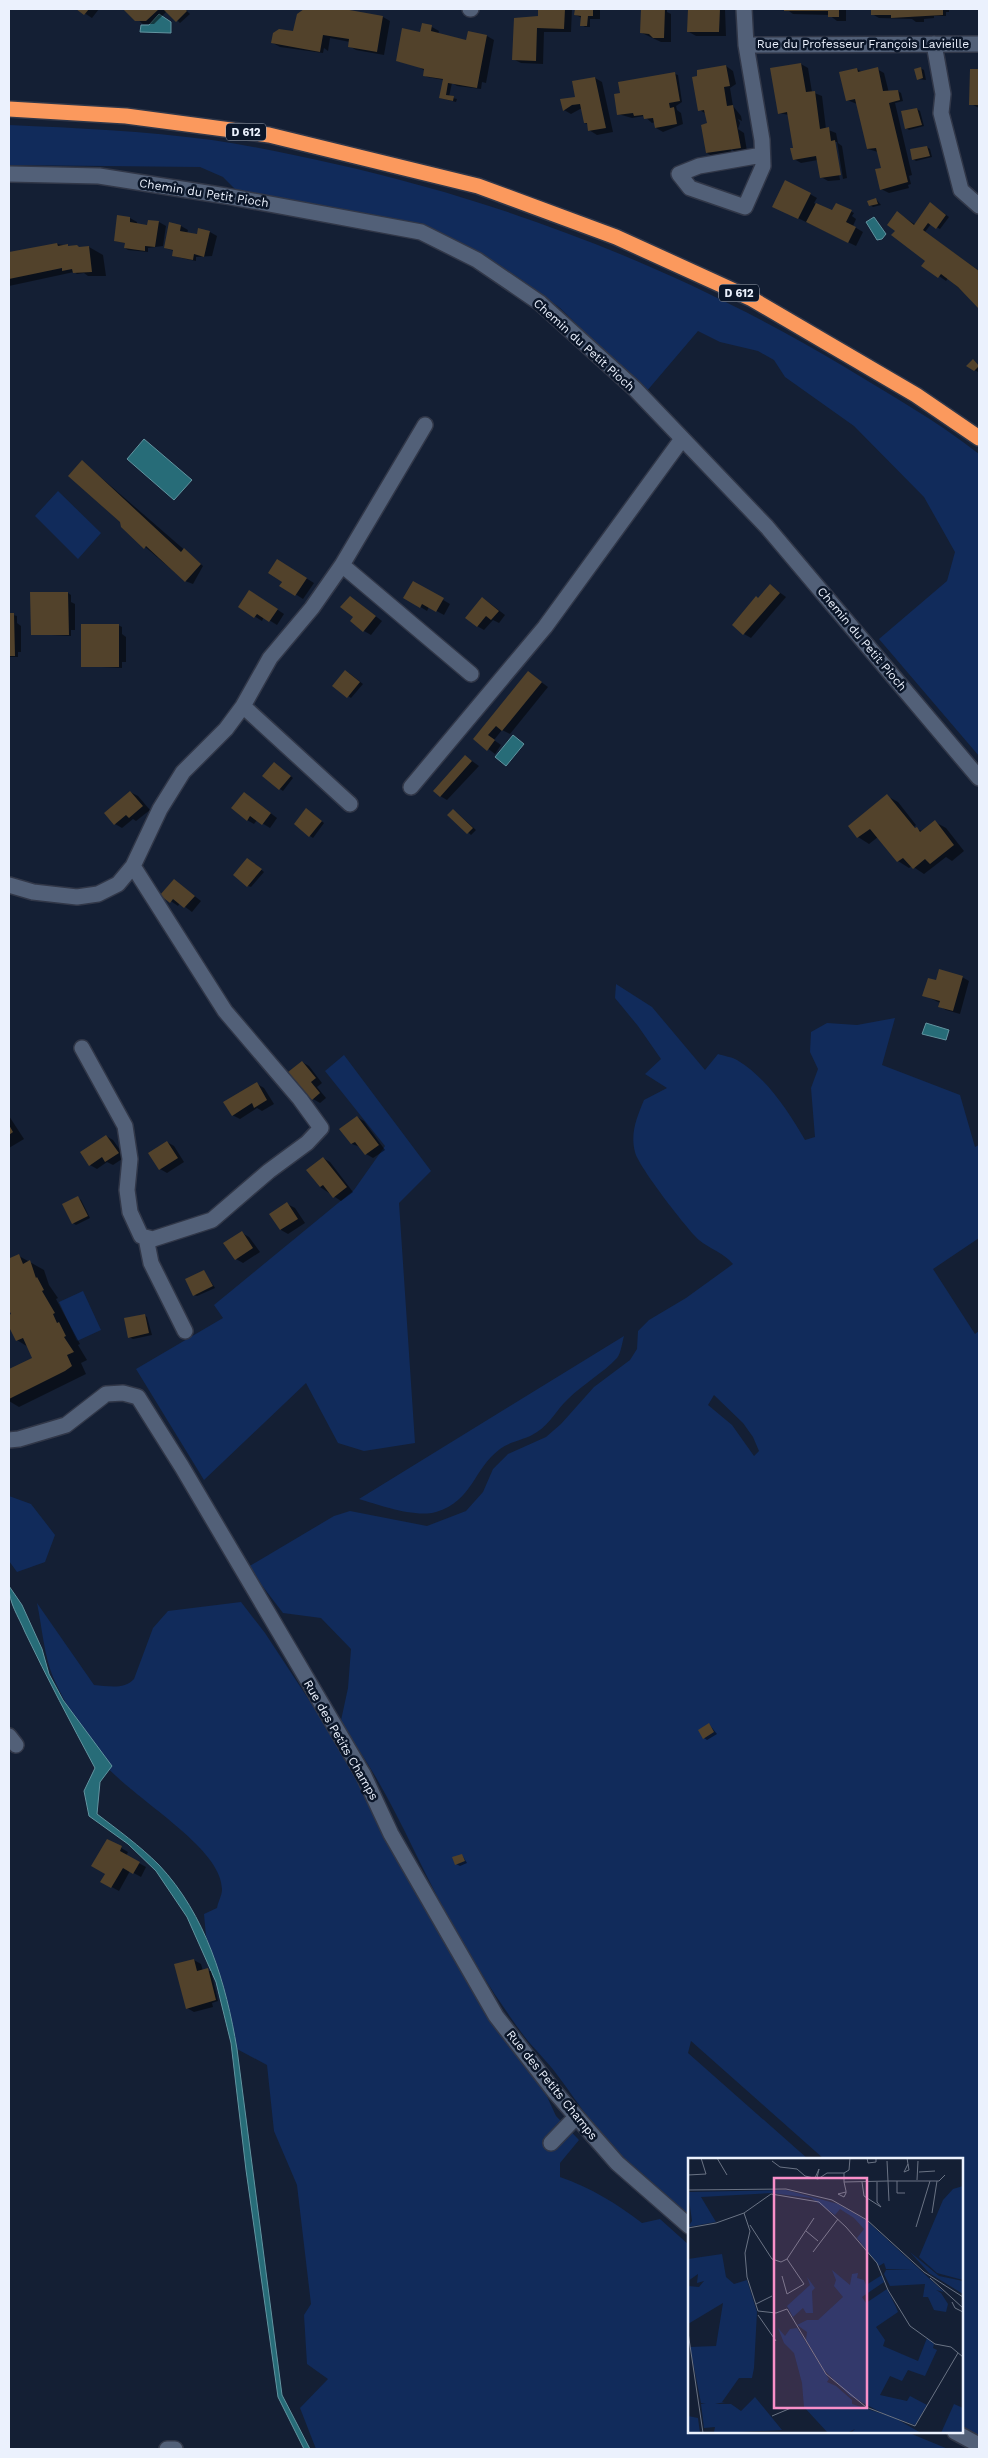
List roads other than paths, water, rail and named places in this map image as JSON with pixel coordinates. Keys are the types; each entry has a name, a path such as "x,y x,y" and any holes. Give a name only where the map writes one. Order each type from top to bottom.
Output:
{"highway":[{"name":"D 612","path":"9,109 126,116 269,135 478,186 616,237 752,299 916,395 979,438"}],"street":[{"path":"744,9 746,45 762,140 763,166 745,207 690,188 679,174 699,166 762,155"},
{"path":"934,44 943,94 941,113 961,190 979,206"},
{"name":"Rue du Professeur François Lavieille","path":"746,45 979,44"},
{"name":"Chemin du Petit Pioch","path":"9,174 99,176 226,196 421,232 477,260 540,303 634,388 767,527 979,778"},
{"path":"9,885 34,892 77,897 98,894 118,884 133,866 160,809 183,772 226,729 244,706 270,658 312,608 342,565 425,425"},
{"path":"411,787 545,627 682,439"},
{"path":"342,565 471,674"},
{"path":"244,706 350,804"},
{"path":"82,1048 126,1126 130,1159 127,1190 130,1212 141,1236 146,1238 153,1239 212,1220 269,1171 307,1142 320,1128 300,1099 225,1011 133,866"},
{"path":"146,1238 151,1263 185,1331"},
{"name":"Rue des Petits Champs","path":"9,1440 19,1440 66,1426 106,1394 123,1393 138,1398 182,1466 363,1774 391,1834 496,2016 576,2117 617,2163 688,2225"},
{"path":"551,2143 576,2117"},
{"path":"957,2433 979,2445"},
{"path":"167,2449 175,2449"}]}
